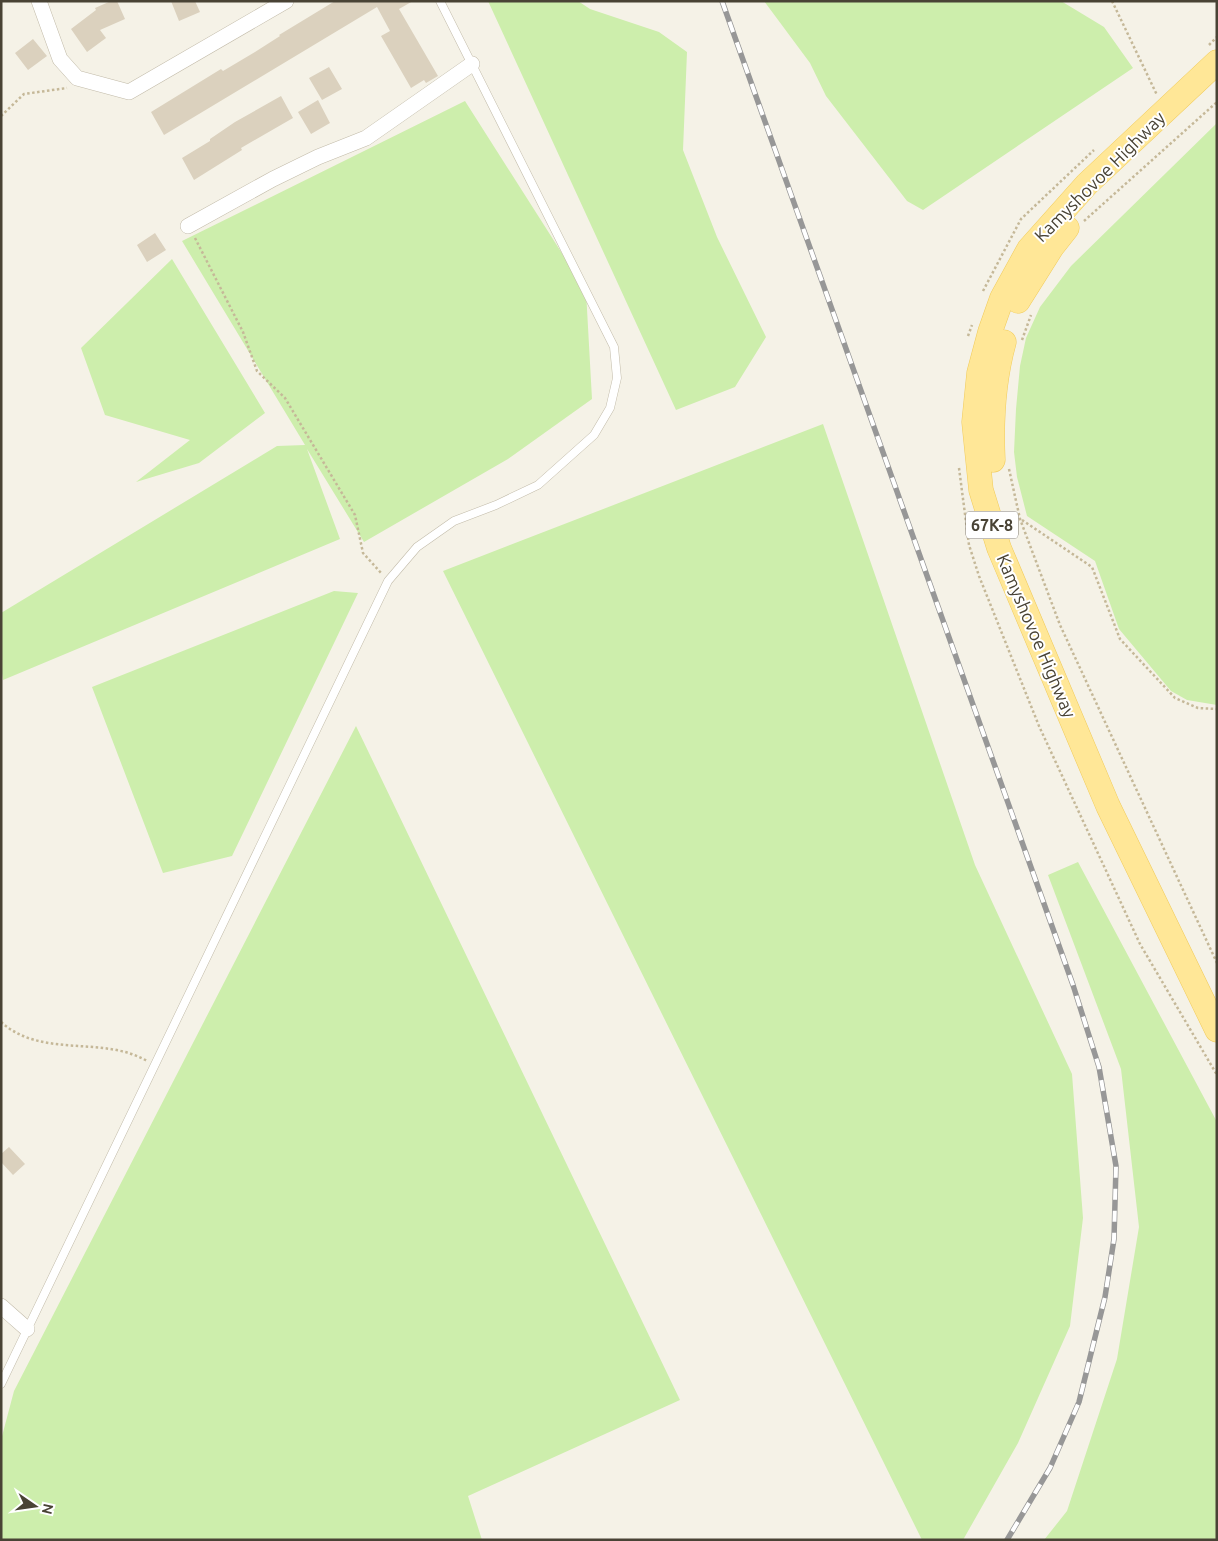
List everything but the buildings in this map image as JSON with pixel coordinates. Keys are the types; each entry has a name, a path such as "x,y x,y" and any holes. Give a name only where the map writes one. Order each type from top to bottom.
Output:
{"main road":[{"name":"Kamyshovoe Highway","path":"1217,62 1087,184 1029,249 1002,298 990,332 979,373 974,422 981,490 999,548 1108,806 1217,1030"},
{"name":"Kamyshovoe Highway","path":"1217,84 1106,184 1052,246 1019,298 1009,324 996,369 991,416 994,477 1012,542 1103,759 1217,1001"}],"street":[{"path":"39,1 60,59 77,78 129,92 286,1"},
{"path":"188,226 318,156 366,138 472,64"},
{"path":"1,1306 27,1329"}],"lane":[{"path":"1,1384 388,581 417,547 454,520 496,505 538,485 594,435 610,408 617,378 614,347 440,1"}],"path":[{"path":"1112,1 1158,96"},
{"path":"1,116 24,94 98,85"},
{"path":"1081,226 1217,102"},
{"path":"188,226 243,332 256,371 285,398 356,515 363,553 388,581"},
{"path":"1021,342 1033,311"},
{"path":"1008,465 1020,519 1060,625 1217,963"},
{"path":"1020,519 1092,567 1120,639 1175,698 1198,708 1217,709"},
{"path":"1,1022 34,1041 66,1046 118,1050 137,1056 154,1066"}],"green space":[{"path":"488,1 578,1 590,9 659,32 687,52 683,150 717,237 766,337 735,387 676,410"},
{"path":"764,1 1061,1 1104,27 1133,68 923,210 907,201 826,96 810,63"},
{"path":"465,101 586,291 592,399 508,459 364,542 307,449 340,539 3,680 1,666 1,613 277,446 305,445 182,241"},
{"path":"1217,123 1217,705 1187,700 1171,691 1119,629 1095,561 1027,516 1017,477 1014,452 1020,366 1026,338 1040,307 1071,266"},
{"path":"172,259 265,413 199,463 136,482 190,440 105,415 81,348"},
{"path":"823,424 975,865 1072,1074 1083,1218 1070,1326 1018,1443 963,1540 922,1540 443,571"},
{"path":"334,591 358,593 232,856 163,873 92,687"},
{"path":"356,726 680,1400 468,1496 482,1540 1,1540 1,1440 14,1391"},
{"path":"1078,862 1217,1122 1217,1540 1044,1540 1067,1511 1117,1359 1139,1227 1121,1069 1048,875"}],"railway":[{"path":"722,1 1073,985 1099,1067 1116,1166 1114,1239 1105,1297 1079,1402 1050,1468 1007,1540"}]}
